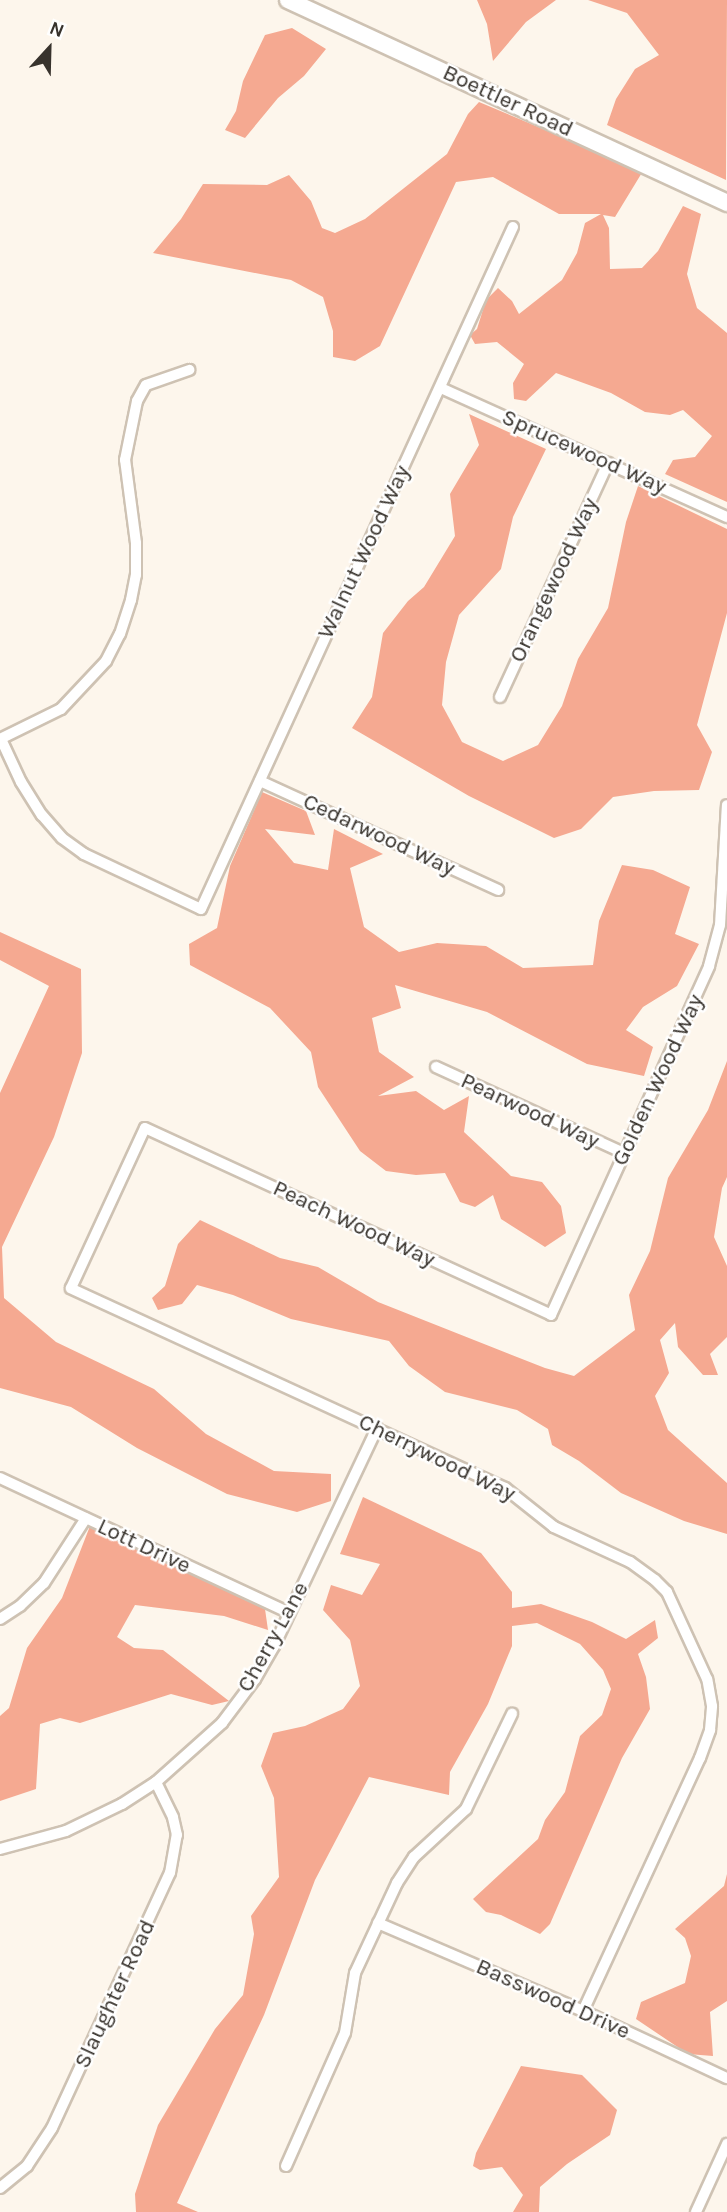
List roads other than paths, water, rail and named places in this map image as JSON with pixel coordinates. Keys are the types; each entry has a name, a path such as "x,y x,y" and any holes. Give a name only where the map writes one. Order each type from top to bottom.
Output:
{"street":[{"name":"Boettler Road","path":"288,0 727,203"},
{"name":"Walnut Wood Way","path":"1,739 21,782 42,815 62,838 85,855 201,909 513,227"},
{"path":"1,739 61,709 106,661 120,634 136,575 136,543 125,460 137,401 146,385 189,370"},
{"name":"Sprucewood Way","path":"441,388 727,517"},
{"name":"Orangewood Way","path":"500,697 608,463"},
{"name":"Cedarwood Way","path":"260,781 498,890"},
{"name":"Golden Wood Way","path":"524,1302 551,1315 703,980 723,926 727,805"},
{"name":"Pearwood Way","path":"436,1068 624,1153"},
{"name":"Peach Wood Way","path":"84,1295 71,1288 145,1128 524,1302"},
{"name":"Cherrywood Way","path":"84,1295 505,1488 554,1527 643,1570 671,1600 707,1679 712,1714 706,1744 583,2011"},
{"name":"Cherry Lane","path":"0,1849 37,1841 77,1827 156,1782 205,1740 236,1704 274,1646 377,1428"},
{"name":"Lott Drive","path":"0,1478 289,1613"},
{"path":"0,1619 20,1606 44,1583 86,1518"},
{"path":"286,2166 345,2034 355,1973 378,1923 414,1857 466,1809 512,1714"},
{"name":"Slaughter Road","path":"0,2188 27,2166 52,2128 170,1873 177,1835 173,1817 156,1782"},
{"name":"Basswood Drive","path":"378,1923 583,2011 727,2078"},
{"path":"696,2212 727,2144"}]}
